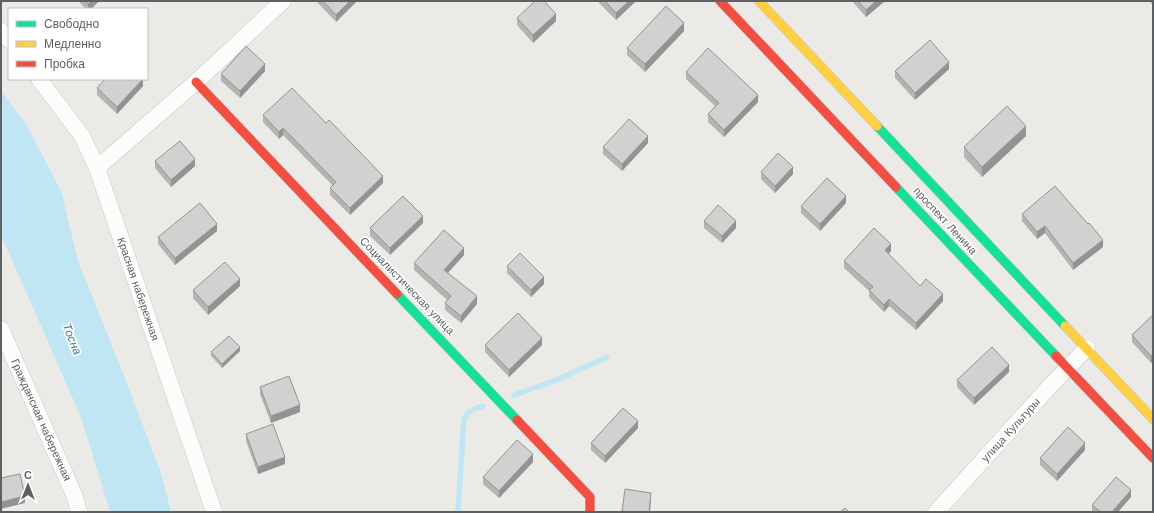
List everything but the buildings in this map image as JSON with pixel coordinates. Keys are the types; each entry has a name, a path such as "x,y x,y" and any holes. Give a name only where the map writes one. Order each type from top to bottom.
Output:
{"main road":[{"name":"проспект Ленина","path":"720,1 1153,458"},
{"name":"проспект Ленина","path":"759,1 1153,419"},
{"name":"Социалистическая улица","path":"196,82 590,496 590,512"}],"street":[{"path":"97,168 196,82 283,1"},
{"path":"1,31 8,39"},
{"name":"Красная набережная","path":"40,80 82,136 97,168 214,512"},
{"name":"Гражданская набережная","path":"1,329 75,496 79,512"},
{"name":"улица Культуры","path":"936,512 1087,348"}],"water":[{"name":"Тосна","path":"1,91 27,126 61,191 78,261 161,473 171,512 110,512 81,417 1,235"}],"waterway":[{"path":"514,395 554,381 607,357"},
{"path":"458,512 464,418 471,410 483,406"}],"traffic: fast":[{"path":"877,126 1065,326"},
{"path":"896,187 1056,356"},
{"path":"397,294 517,420"}],"traffic: slow":[{"path":"759,1 877,126"},
{"path":"1065,326 1153,419"}],"traffic: jam":[{"path":"720,1 896,187"},
{"path":"196,82 397,294"},
{"path":"1056,356 1153,458"},
{"path":"517,420 590,497 590,512"}]}
